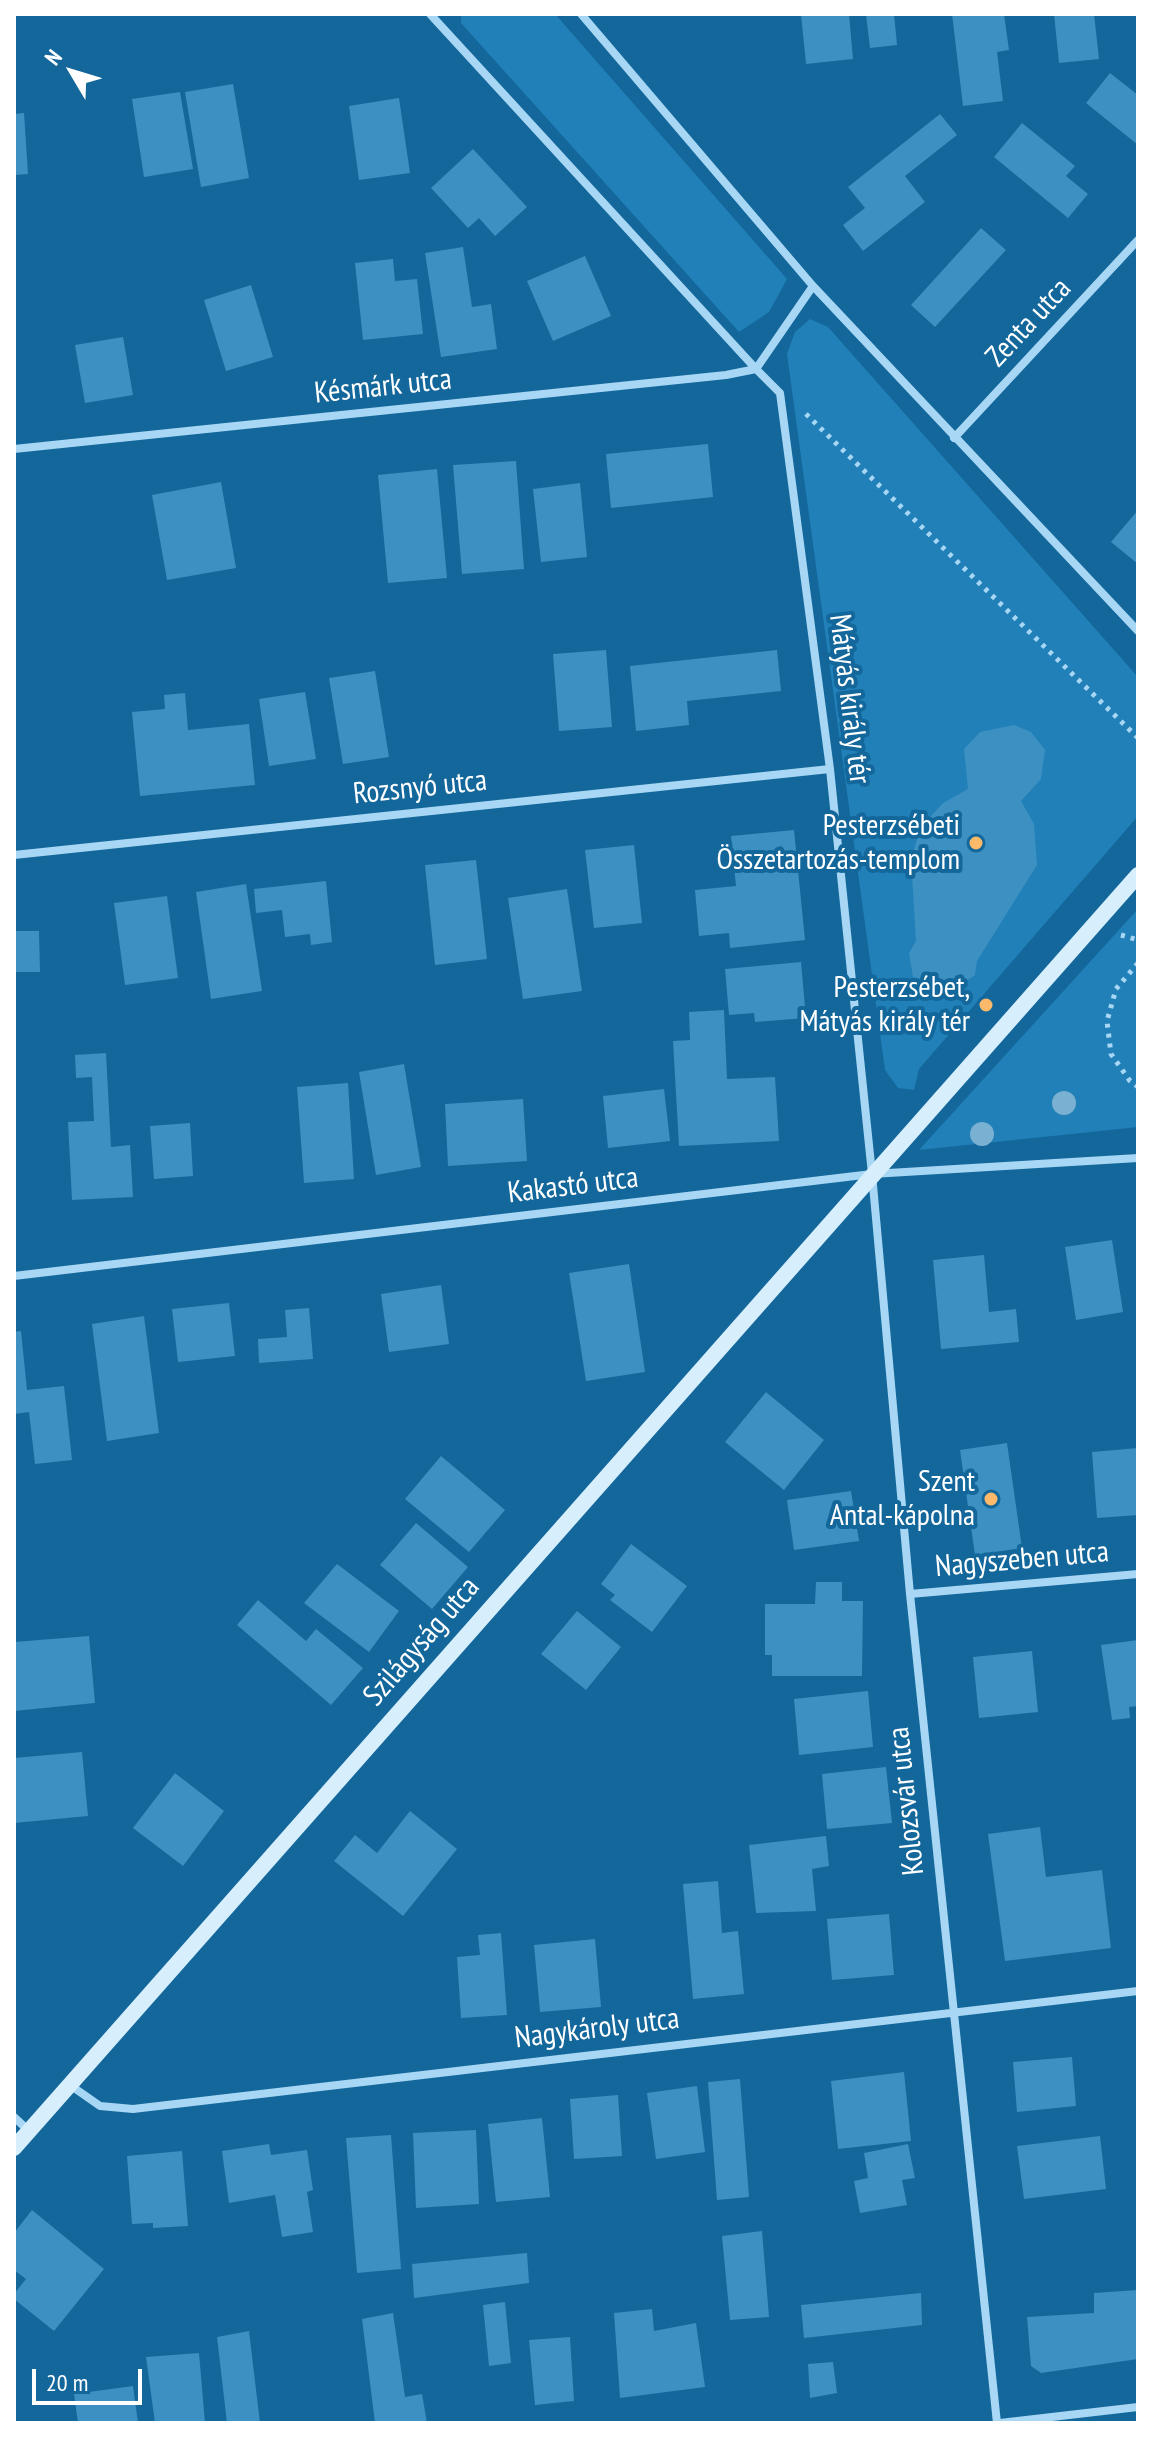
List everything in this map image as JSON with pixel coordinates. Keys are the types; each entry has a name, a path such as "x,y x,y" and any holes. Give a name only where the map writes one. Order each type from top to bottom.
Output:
{"street":[{"path":"430,14 780,393"},
{"path":"581,14 813,286 1138,631"},
{"name":"Zenta utca","path":"954,438 1138,240"},
{"path":"756,369 813,286"},
{"name":"Késmárk utca","path":"14,449 710,377 756,369"},
{"name":"Mátyás király tér","path":"780,393 830,769 872,1174"},
{"name":"Rozsnyó utca","path":"14,855 830,769"},
{"path":"872,1174 1138,875"},
{"name":"Kakastó utca","path":"14,1276 872,1174 1138,1158"},
{"name":"Kolozsvár utca","path":"872,1174 910,1594 998,2423"},
{"name":"Szilágyság utca","path":"14,2148 872,1174"},
{"name":"Nagyszeben utca","path":"910,1594 1138,1574"},
{"name":"Nagykároly utca","path":"69,2085 100,2106 133,2109 1138,1991"},
{"path":"14,2117 29,2131"},
{"path":"998,2423 1138,2407"}],"path":[{"path":"780,393 805,413 1138,738"},
{"path":"1138,963 1116,989 1107,1021 1111,1054 1138,1087"}],"shaded area":[{"path":"469,14 555,14 787,279 769,312 739,332 461,23 461,15"},
{"path":"810,319 828,327 1138,677 1138,816 919,1069 914,1090 898,1088 885,1070 787,354 795,332"},
{"path":"1138,909 1138,1127 919,1150"}],"building":[{"path":"801,14 849,14 853,59 806,64"},
{"path":"866,14 894,14 897,45 870,48"},
{"path":"952,14 1004,14 1009,50 997,52 1003,101 963,106"},
{"path":"1054,14 1094,14 1099,59 1059,63"},
{"path":"1110,73 1138,95 1138,145 1086,103"},
{"path":"233,84 249,178 201,187 185,92"},
{"path":"180,92 193,169 144,177 132,99"},
{"path":"399,98 410,173 359,180 349,106"},
{"path":"24,113 28,174 14,175 14,114"},
{"path":"940,114 957,135 905,176 925,202 863,251 843,225 865,208 848,187"},
{"path":"1022,123 1075,166 1066,176 1088,194 1068,218 994,157"},
{"path":"473,149 527,207 495,236 479,218 468,228 431,188"},
{"path":"981,228 1006,250 935,327 911,305"},
{"path":"463,247 472,307 491,304 497,349 441,357 425,253"},
{"path":"585,256 611,316 553,341 527,281"},
{"path":"393,259 395,281 417,279 423,334 363,340 355,263"},
{"path":"251,285 273,357 226,371 204,300"},
{"path":"123,337 133,395 85,403 75,345"},
{"path":"708,444 713,497 611,508 606,454"},
{"path":"516,461 524,569 462,574 453,465"},
{"path":"437,469 447,578 388,583 378,475"},
{"path":"221,482 236,568 167,580 152,495"},
{"path":"580,483 587,557 541,562 533,489"},
{"path":"1138,510 1138,564 1111,542"},
{"path":"606,650 612,727 559,731 553,654"},
{"path":"777,650 781,691 687,701 689,725 636,731 630,666"},
{"path":"375,671 389,757 343,764 329,678"},
{"path":"305,692 316,759 269,766 259,699"},
{"path":"185,693 188,730 249,724 255,785 140,796 132,712 165,709 164,695"},
{"name":"Pesterzsébeti Összetartozás-templom","path":"1014,725 1031,732 1045,750 1041,779 1021,801 1034,824 1037,865 977,961 975,975 957,987 913,977 909,953 916,941 911,859 921,827 943,803 968,789 964,749 980,732"},
{"path":"794,830 805,940 730,948 729,933 699,936 695,890 736,886 731,836"},
{"path":"634,845 642,923 594,928 585,850"},
{"path":"476,860 487,959 435,965 425,865"},
{"path":"326,881 332,942 311,945 310,934 285,937 282,910 256,913 254,889"},
{"path":"246,884 262,991 211,999 196,892"},
{"path":"567,889 582,991 523,999 508,898"},
{"path":"167,896 178,978 125,985 114,903"},
{"path":"14,931 39,931 40,972 14,972"},
{"path":"801,962 806,1018 755,1022 754,1013 729,1015 725,969"},
{"path":"724,1010 727,1079 775,1077 779,1141 679,1146 673,1041 690,1040 689,1012"},
{"path":"106,1053 111,1147 130,1145 133,1197 72,1200 68,1122 94,1121 92,1077 76,1078 75,1055"},
{"path":"404,1064 421,1167 376,1175 359,1072"},
{"path":"348,1083 354,1179 304,1183 297,1087"},
{"path":"664,1089 670,1141 608,1148 603,1096"},
{"path":"523,1099 527,1161 448,1166 445,1104"},
{"path":"190,1123 193,1176 154,1179 150,1126"},
{"path":"1112,1240 1123,1312 1076,1320 1065,1247"},
{"path":"984,1255 989,1312 1016,1309 1019,1342 941,1349 933,1260"},
{"path":"629,1264 645,1372 586,1381 569,1273"},
{"path":"441,1285 449,1344 389,1352 381,1294"},
{"path":"229,1303 235,1356 178,1362 172,1309"},
{"path":"309,1308 313,1359 259,1363 258,1339 287,1337 285,1310"},
{"path":"144,1316 159,1433 107,1441 92,1324"},
{"path":"21,1331 27,1390 64,1386 72,1460 35,1464 29,1412 14,1414 14,1332"},
{"path":"766,1392 824,1440 784,1490 725,1442"},
{"name":"Szent Antal-kápolna","path":"1007,1443 1022,1548 975,1555 960,1450"},
{"path":"1138,1448 1138,1515 1097,1518 1092,1452"},
{"path":"441,1456 505,1510 469,1552 405,1499"},
{"path":"851,1491 859,1541 794,1550 787,1500"},
{"path":"416,1523 468,1567 432,1609 380,1565"},
{"path":"631,1544 687,1586 652,1632 610,1600 615,1595 601,1584"},
{"path":"337,1564 399,1611 369,1652 304,1603"},
{"path":"816,1582 842,1582 842,1601 863,1601 862,1676 772,1676 772,1655 765,1655 765,1604 815,1604"},
{"path":"258,1600 306,1641 316,1629 363,1668 331,1705 237,1625"},
{"path":"577,1611 621,1647 586,1690 541,1654"},
{"path":"89,1636 95,1703 14,1711 14,1642"},
{"path":"1138,1640 1138,1706 1129,1707 1130,1718 1112,1720 1101,1645"},
{"path":"1032,1651 1038,1712 979,1718 973,1657"},
{"path":"868,1691 873,1747 799,1755 794,1699"},
{"path":"82,1752 88,1816 14,1823 14,1758"},
{"path":"886,1767 892,1823 827,1829 822,1774"},
{"path":"175,1773 224,1811 183,1866 133,1828"},
{"path":"410,1811 457,1849 403,1916 334,1861 355,1835 377,1853"},
{"path":"1040,1827 1046,1877 1102,1870 1111,1948 1005,1961 988,1834"},
{"path":"826,1836 829,1866 812,1869 816,1911 756,1913 749,1845"},
{"path":"718,1881 722,1933 738,1931 744,1994 693,1999 683,1884"},
{"path":"889,1914 894,1975 832,1980 827,1919"},
{"path":"501,1933 507,2015 461,2018 457,1957 480,1955 478,1935"},
{"path":"595,1939 601,2007 540,2012 534,1945"},
{"path":"1072,2057 1076,2106 1017,2112 1013,2062"},
{"path":"904,2072 911,2141 838,2149 831,2081"},
{"path":"740,2079 749,2197 717,2200 708,2082"},
{"path":"697,2086 705,2152 656,2159 647,2093"},
{"path":"618,2095 622,2156 574,2159 570,2099"},
{"path":"542,2118 550,2197 496,2202 488,2124"},
{"path":"476,2130 479,2204 416,2208 413,2133"},
{"path":"391,2135 401,2269 357,2273 346,2138"},
{"path":"1100,2136 1106,2189 1024,2199 1017,2146"},
{"path":"269,2144 271,2155 307,2150 313,2190 307,2192 313,2232 282,2237 275,2195 229,2203 222,2151"},
{"path":"908,2144 915,2178 902,2180 907,2205 860,2213 854,2181 868,2178 864,2153"},
{"path":"182,2151 188,2226 153,2228 153,2223 132,2224 127,2156"},
{"path":"32,2210 104,2269 54,2331 14,2299 14,2294 26,2279 14,2270 14,2233"},
{"path":"762,2231 769,2317 730,2320 722,2236"},
{"path":"527,2253 529,2283 414,2298 412,2264"},
{"path":"1138,2290 1138,2359 1041,2373 1031,2366 1027,2317 1094,2313 1094,2293"},
{"path":"921,2293 922,2325 804,2338 801,2305"},
{"path":"505,2302 511,2363 489,2366 483,2305"},
{"path":"652,2309 654,2331 696,2323 705,2387 620,2398 614,2313"},
{"path":"393,2313 405,2397 422,2394 427,2423 375,2423 362,2319"},
{"path":"249,2331 260,2423 227,2423 217,2337"},
{"path":"570,2337 574,2401 535,2405 529,2340"},
{"path":"199,2353 205,2423 155,2423 146,2357"},
{"path":"833,2362 837,2393 810,2398 808,2364"},
{"path":"133,2386 138,2423 78,2423 74,2394"}],"place":[{"name":"Pesterzsébeti Összetartozás-templom","path":"976,843"},
{"name":"Pesterzsébet, Mátyás király tér","path":"986,1005"},
{"name":"Szent Antal-kápolna","path":"991,1499"}]}
